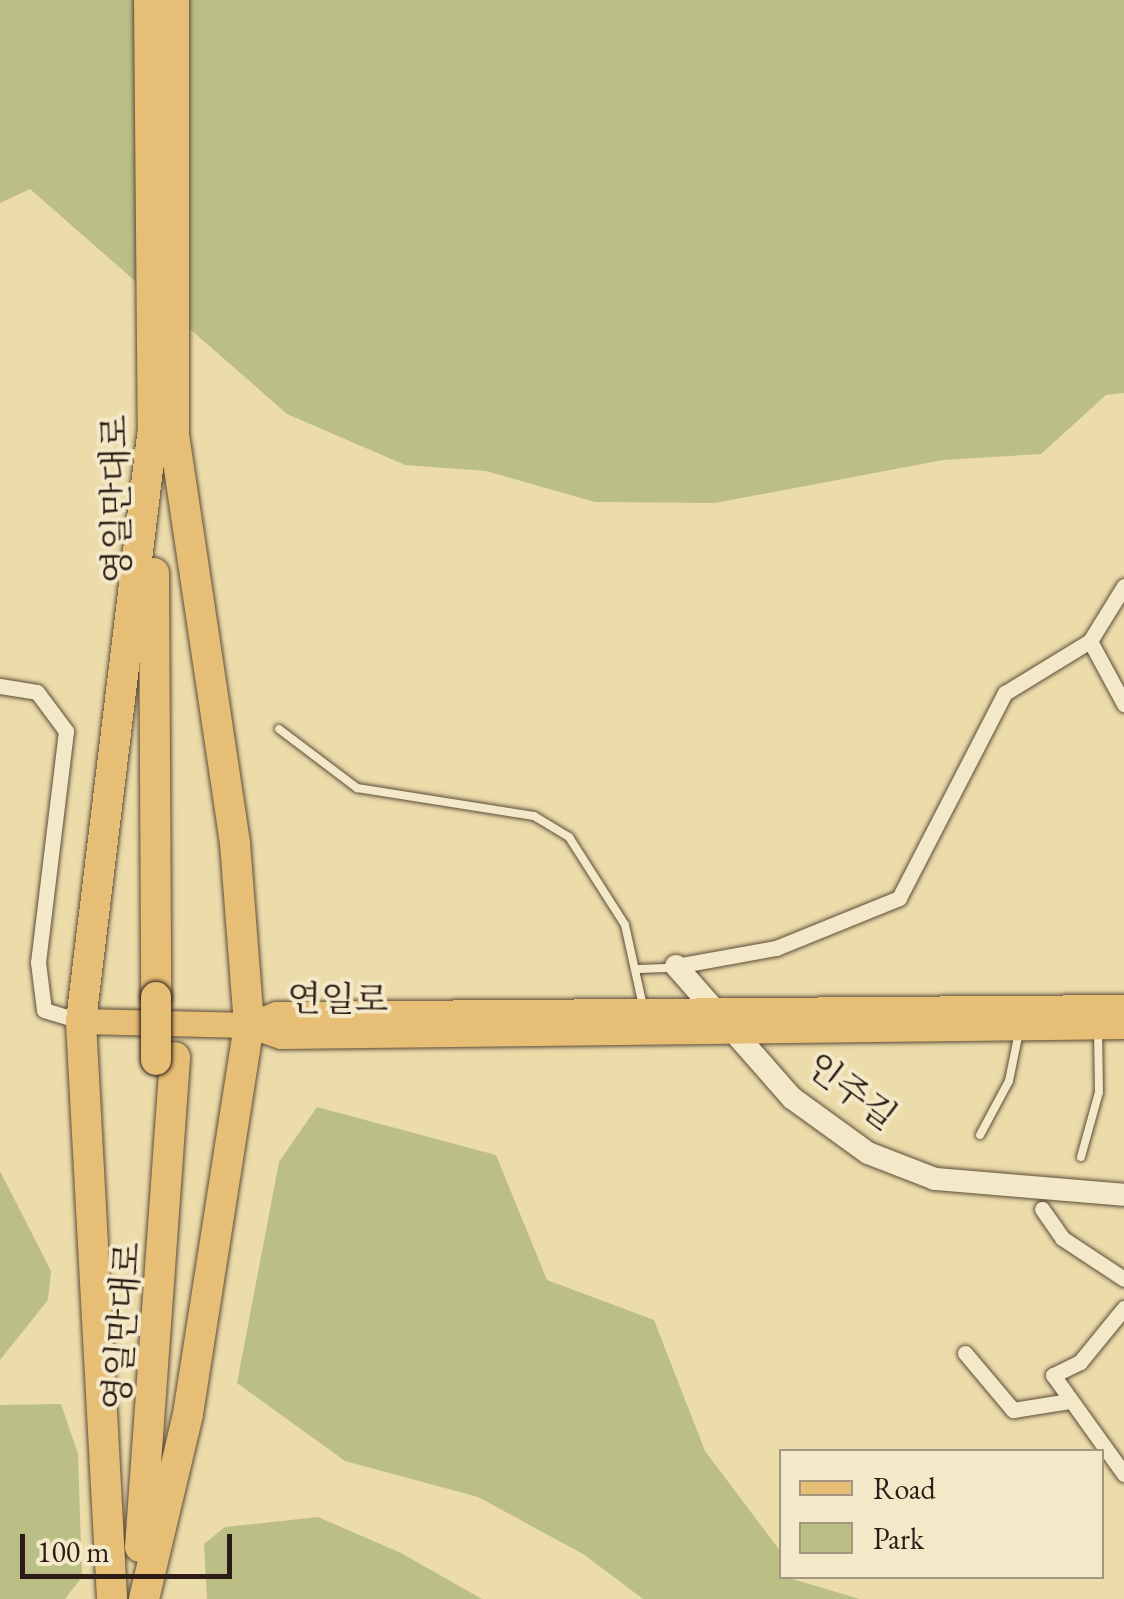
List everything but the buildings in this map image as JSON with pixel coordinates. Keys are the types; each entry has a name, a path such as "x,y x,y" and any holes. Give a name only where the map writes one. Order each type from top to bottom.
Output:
{"highway":[{"name":"영일만대로","path":"132,1599 162,1332 165,1059 163,436 149,0"},
{"name":"영일만대로","path":"163,436 174,0"},
{"path":"112,1599 81,1021 163,436"},
{"path":"144,1599 188,1414 249,1025 235,843 163,436"},
{"name":"영일만대로","path":"112,1599 147,1290 165,1059"}],"main road":[{"name":"연일로","path":"249,1025 276,1014 1124,1007"},
{"path":"81,1021 249,1025"},
{"name":"연일로","path":"249,1025 281,1036 1111,1026"}],"street":[{"path":"676,966 776,948 899,898 1004,693 1090,641 1124,586"},
{"path":"1090,641 1124,704"},
{"path":"0,686 37,692 66,731 38,962 44,1010 81,1021"},
{"name":"인주길","path":"676,966 708,1008 736,1031 792,1098 868,1153 935,1179 1124,1195"},
{"path":"1042,1208 1062,1238 1124,1279"},
{"path":"1124,1308 1080,1362 1052,1376 1124,1474"},
{"path":"964,1353 1013,1410 1069,1400"}],"lane":[{"path":"279,729 356,788 534,816 569,837 614,898 639,969 643,1010"},
{"path":"639,969 676,966"},
{"path":"1082,1157 1111,1026"},
{"path":"980,1134 1009,1081 1018,1027"}],"green space":[{"path":"0,0 1124,0 1124,393 1106,395 1041,454 943,460 715,503 595,502 486,471 405,465 287,414 30,189 0,203"},
{"path":"317,1107 496,1155 547,1280 654,1320 705,1451 779,1549 779,1579 792,1579 860,1599 643,1599 583,1554 478,1497 345,1461 237,1383 279,1162"},
{"path":"0,1171 51,1271 48,1300 0,1360"},
{"path":"61,1404 78,1454 82,1577 65,1599 0,1599 0,1405"},
{"path":"318,1517 401,1553 482,1599 207,1599 204,1544 225,1527"}]}
